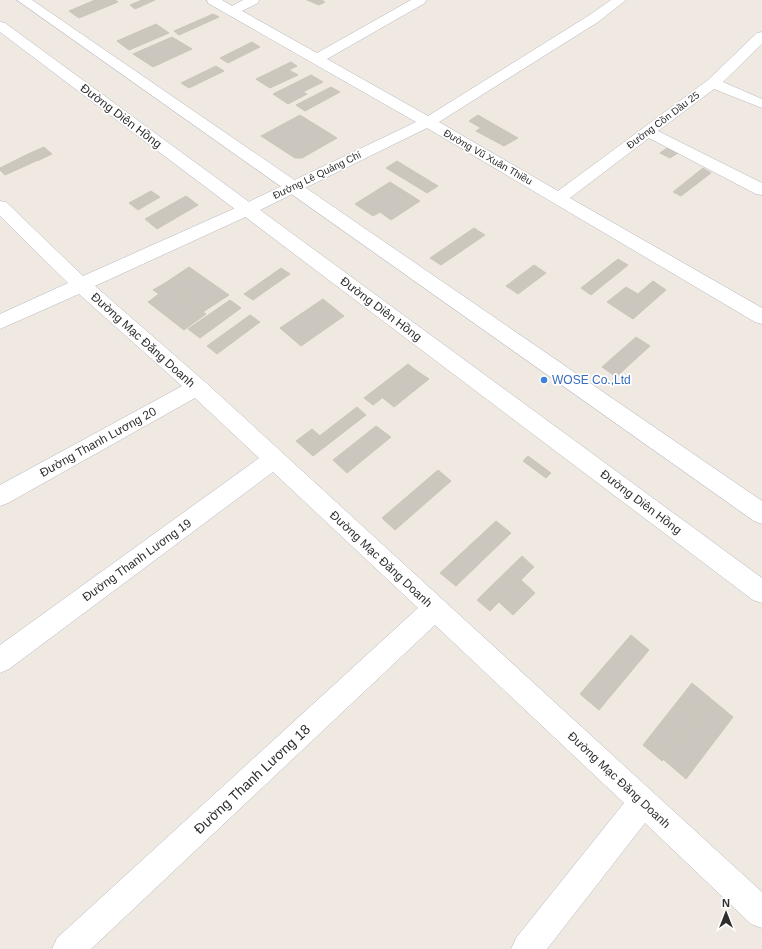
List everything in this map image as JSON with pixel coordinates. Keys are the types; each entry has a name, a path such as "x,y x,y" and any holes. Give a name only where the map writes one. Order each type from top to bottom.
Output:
{"street":[{"path":"23,0 762,514"},
{"name":"Đường Vũ Xuân Thiều","path":"213,0 428,122 762,317"},
{"path":"232,11 253,0"},
{"path":"317,59 420,0"},
{"name":"Đường Lê Quảng Chí","path":"0,322 246,210 428,122 593,19 620,0"},
{"name":"Đường Diên Hồng","path":"0,26 762,592"},
{"name":"Đường Cồn Dầu 25","path":"559,198 713,83 762,36"},
{"path":"713,83 762,104"},
{"path":"647,133 655,135 757,184"},
{"name":"Đường Mạc Đăng Doanh","path":"0,206 82,285 197,387 762,913"},
{"name":"Đường Thanh Lương 20","path":"0,496 197,387"},
{"name":"Đường Thanh Lương 19","path":"0,660 274,459"},
{"name":"Đường Thanh Lương 18","path":"68,949 435,609"},
{"path":"527,949 643,802"}],"building":[{"path":"95,0 115,0 118,2 79,18 69,11"},
{"path":"142,0 155,0 135,9 130,5"},
{"path":"307,0 321,0 325,2 319,5"},
{"path":"213,14 219,17 179,35 174,31"},
{"path":"156,24 169,33 129,50 117,41"},
{"path":"172,37 192,49 153,67 133,54"},
{"path":"252,42 260,47 228,63 220,58"},
{"path":"291,62 297,66 262,83 256,79"},
{"path":"216,66 224,71 189,88 181,83"},
{"path":"289,70 298,75 270,88 262,83"},
{"path":"311,75 323,82 303,92 307,94 288,104 273,94"},
{"path":"331,87 340,92 305,111 296,105"},
{"path":"300,115 337,138 302,158 295,158 261,136"},
{"path":"478,115 490,122 481,128 469,121"},
{"path":"490,122 518,138 504,146 476,131"},
{"path":"44,147 52,154 37,161 28,154"},
{"path":"667,148 678,153 670,158 660,153"},
{"path":"28,154 36,161 5,175 0,170 0,168"},
{"path":"397,161 438,186 427,193 386,168"},
{"path":"703,168 711,173 681,196 673,192"},
{"path":"390,182 420,201 391,220 380,212 373,216 355,204"},
{"path":"151,191 160,197 138,210 129,203"},
{"path":"186,196 198,205 157,229 145,219"},
{"path":"474,228 485,235 441,265 430,258"},
{"path":"618,259 628,265 591,295 581,288"},
{"path":"534,265 546,273 518,294 506,286"},
{"path":"189,267 229,295 203,312 165,283"},
{"path":"281,268 290,274 253,300 244,294"},
{"path":"653,281 666,290 633,319 619,310"},
{"path":"165,283 206,314 184,330 148,302 159,294 153,290"},
{"path":"626,287 638,294 619,310 607,302"},
{"path":"323,299 344,316 301,346 280,328"},
{"path":"230,300 241,308 200,338 188,329"},
{"path":"250,315 260,322 217,354 207,346"},
{"path":"636,337 650,346 616,377 602,367"},
{"path":"408,364 417,371 373,405 364,398"},
{"path":"417,371 429,379 394,407 383,398"},
{"path":"357,407 366,415 313,456 304,448"},
{"path":"376,426 391,437 347,473 333,460"},
{"path":"312,429 320,436 304,448 296,441"},
{"path":"528,456 551,473 546,478 523,461"},
{"path":"438,470 451,481 395,530 382,518"},
{"path":"496,521 511,533 456,586 440,573"},
{"path":"522,556 534,567 490,611 477,600"},
{"path":"521,580 535,593 513,615 499,602"},
{"path":"631,635 649,650 599,710 580,694"},
{"path":"692,683 710,698 662,761 643,745"},
{"path":"710,698 733,717 686,779 663,759"}],"place":[{"name":"WOSE Co.,Ltd","path":"544,380"}]}
